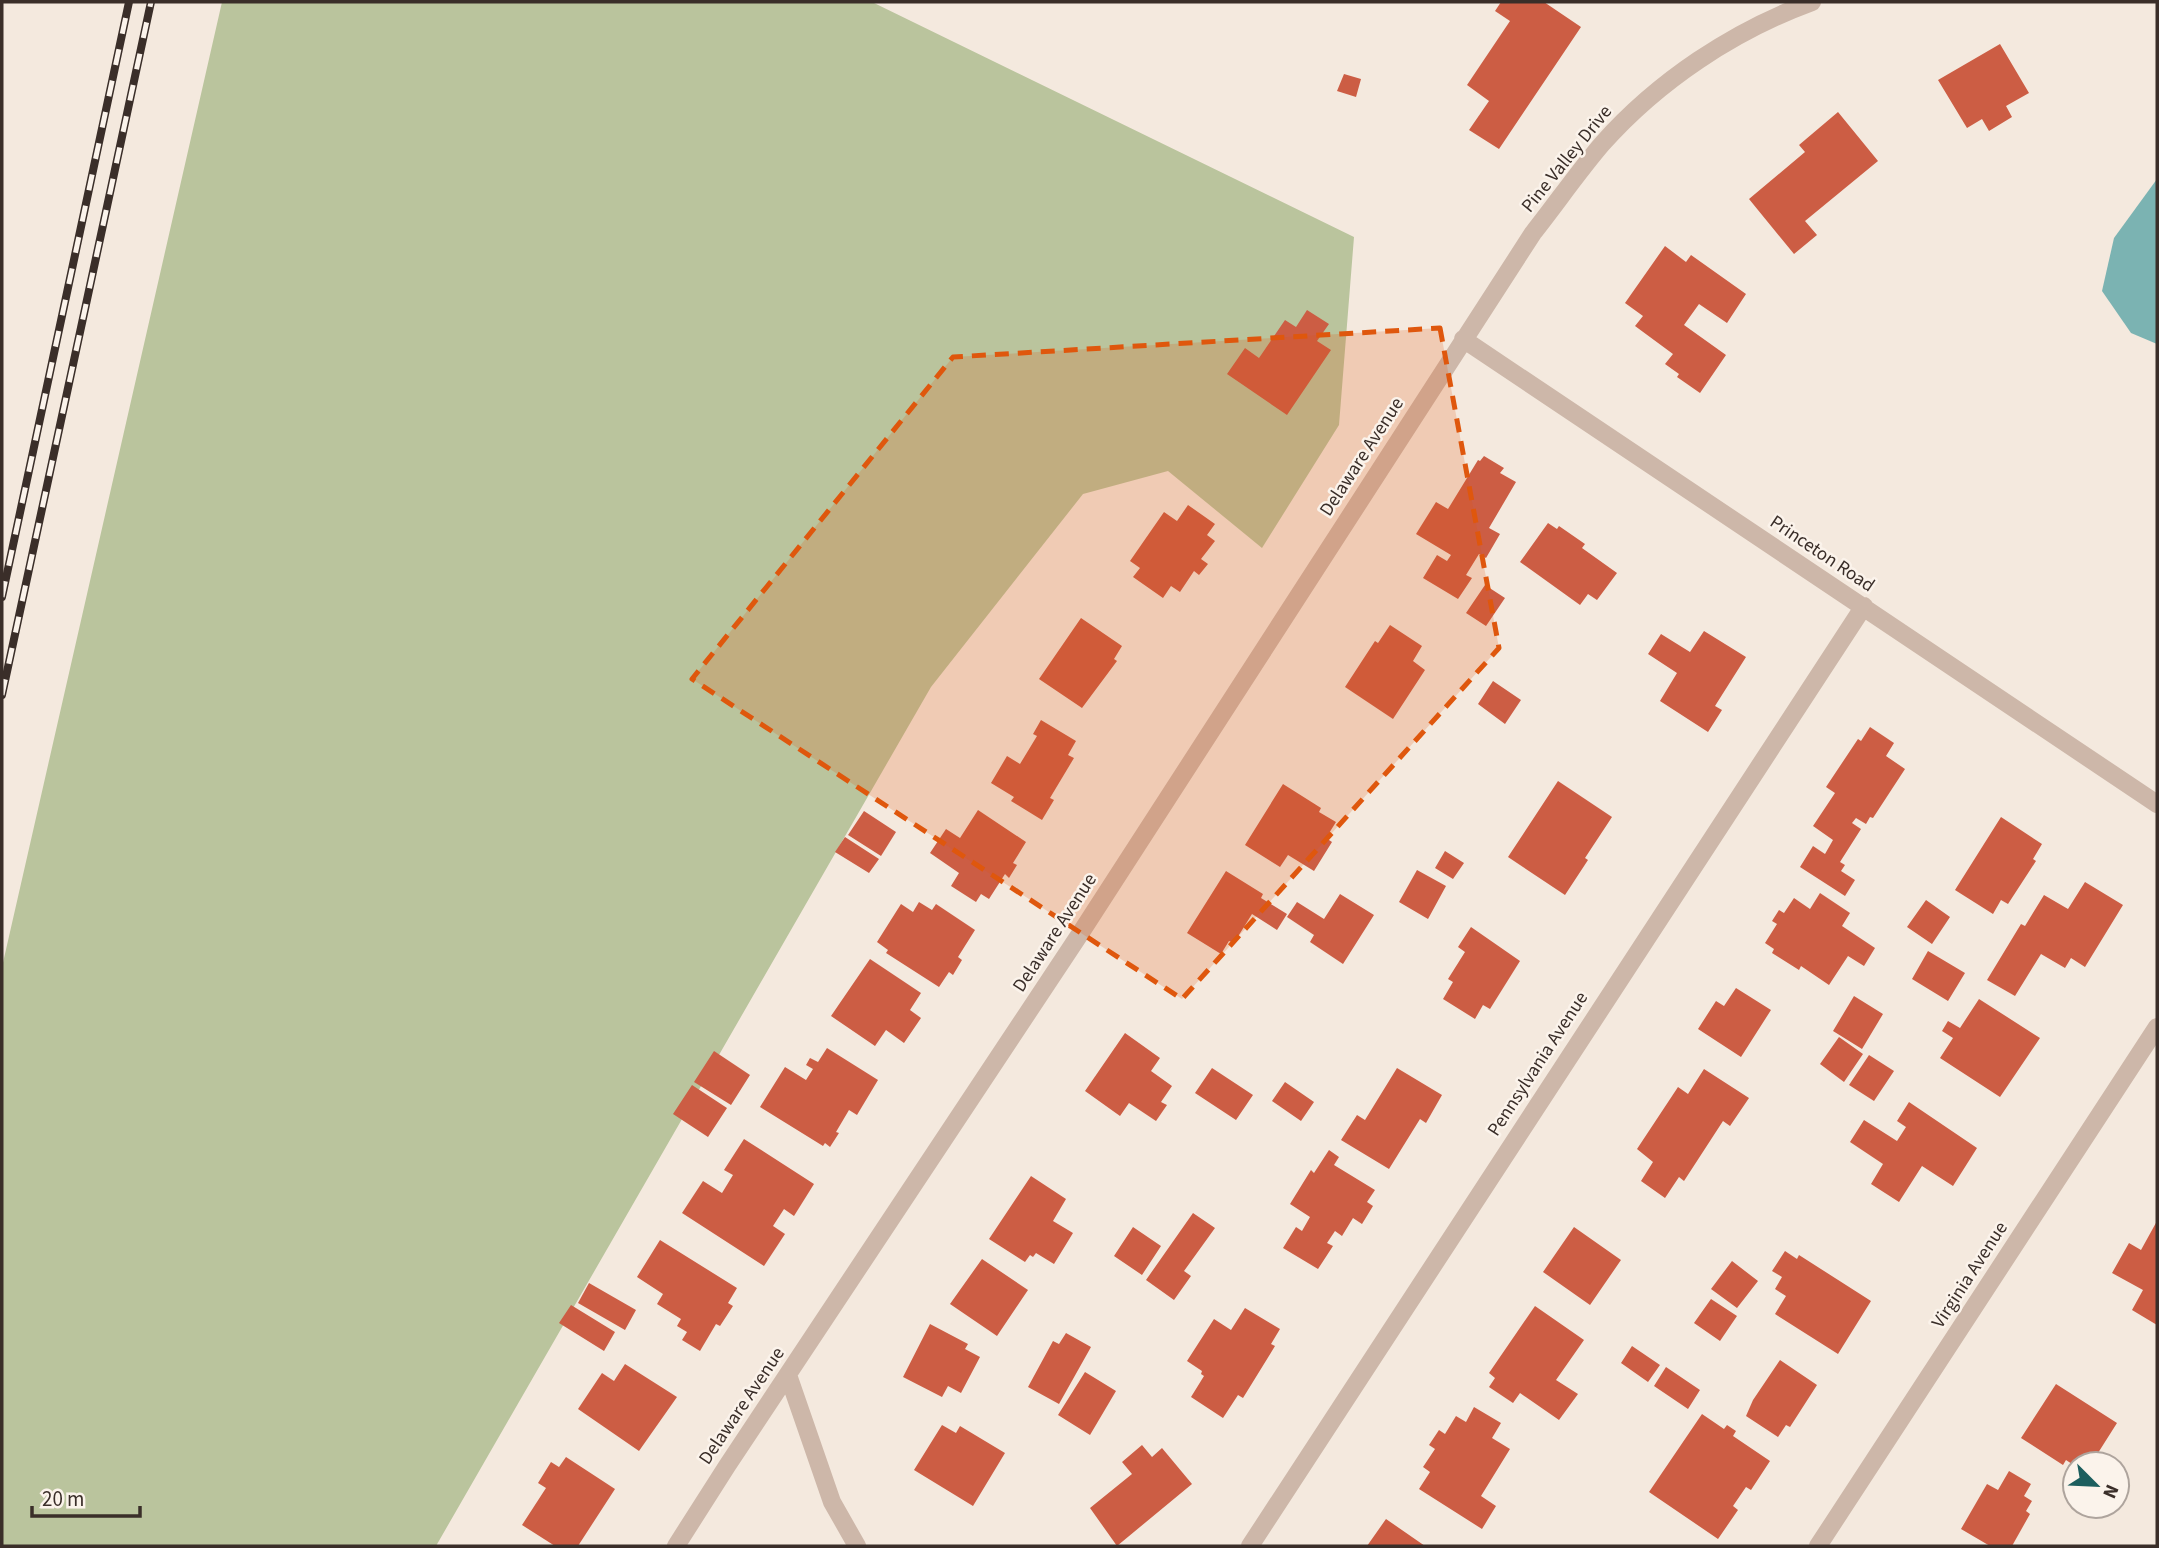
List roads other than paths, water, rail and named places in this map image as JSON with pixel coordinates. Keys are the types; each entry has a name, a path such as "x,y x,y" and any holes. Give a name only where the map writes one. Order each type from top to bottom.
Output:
{"street":[{"name":"Pine Valley Drive","path":"1463,339 1533,233 1602,145 1636,109 1689,66 1747,30 1812,2"},
{"name":"Princeton Road","path":"1463,339 2157,804"},
{"name":"Delaware Avenue","path":"676,1546 1078,937 1463,339"},
{"name":"Pennsylvania Avenue","path":"1250,1546 1864,606"},
{"name":"Virginia Avenue","path":"1818,1546 2157,1027"},
{"path":"788,1375 832,1502 857,1546"}],"water":[{"path":"2157,179 2157,344 2131,333 2102,291 2114,238"}],"railway":[{"path":"2,597 129,2"},
{"path":"2,695 151,2"}]}
